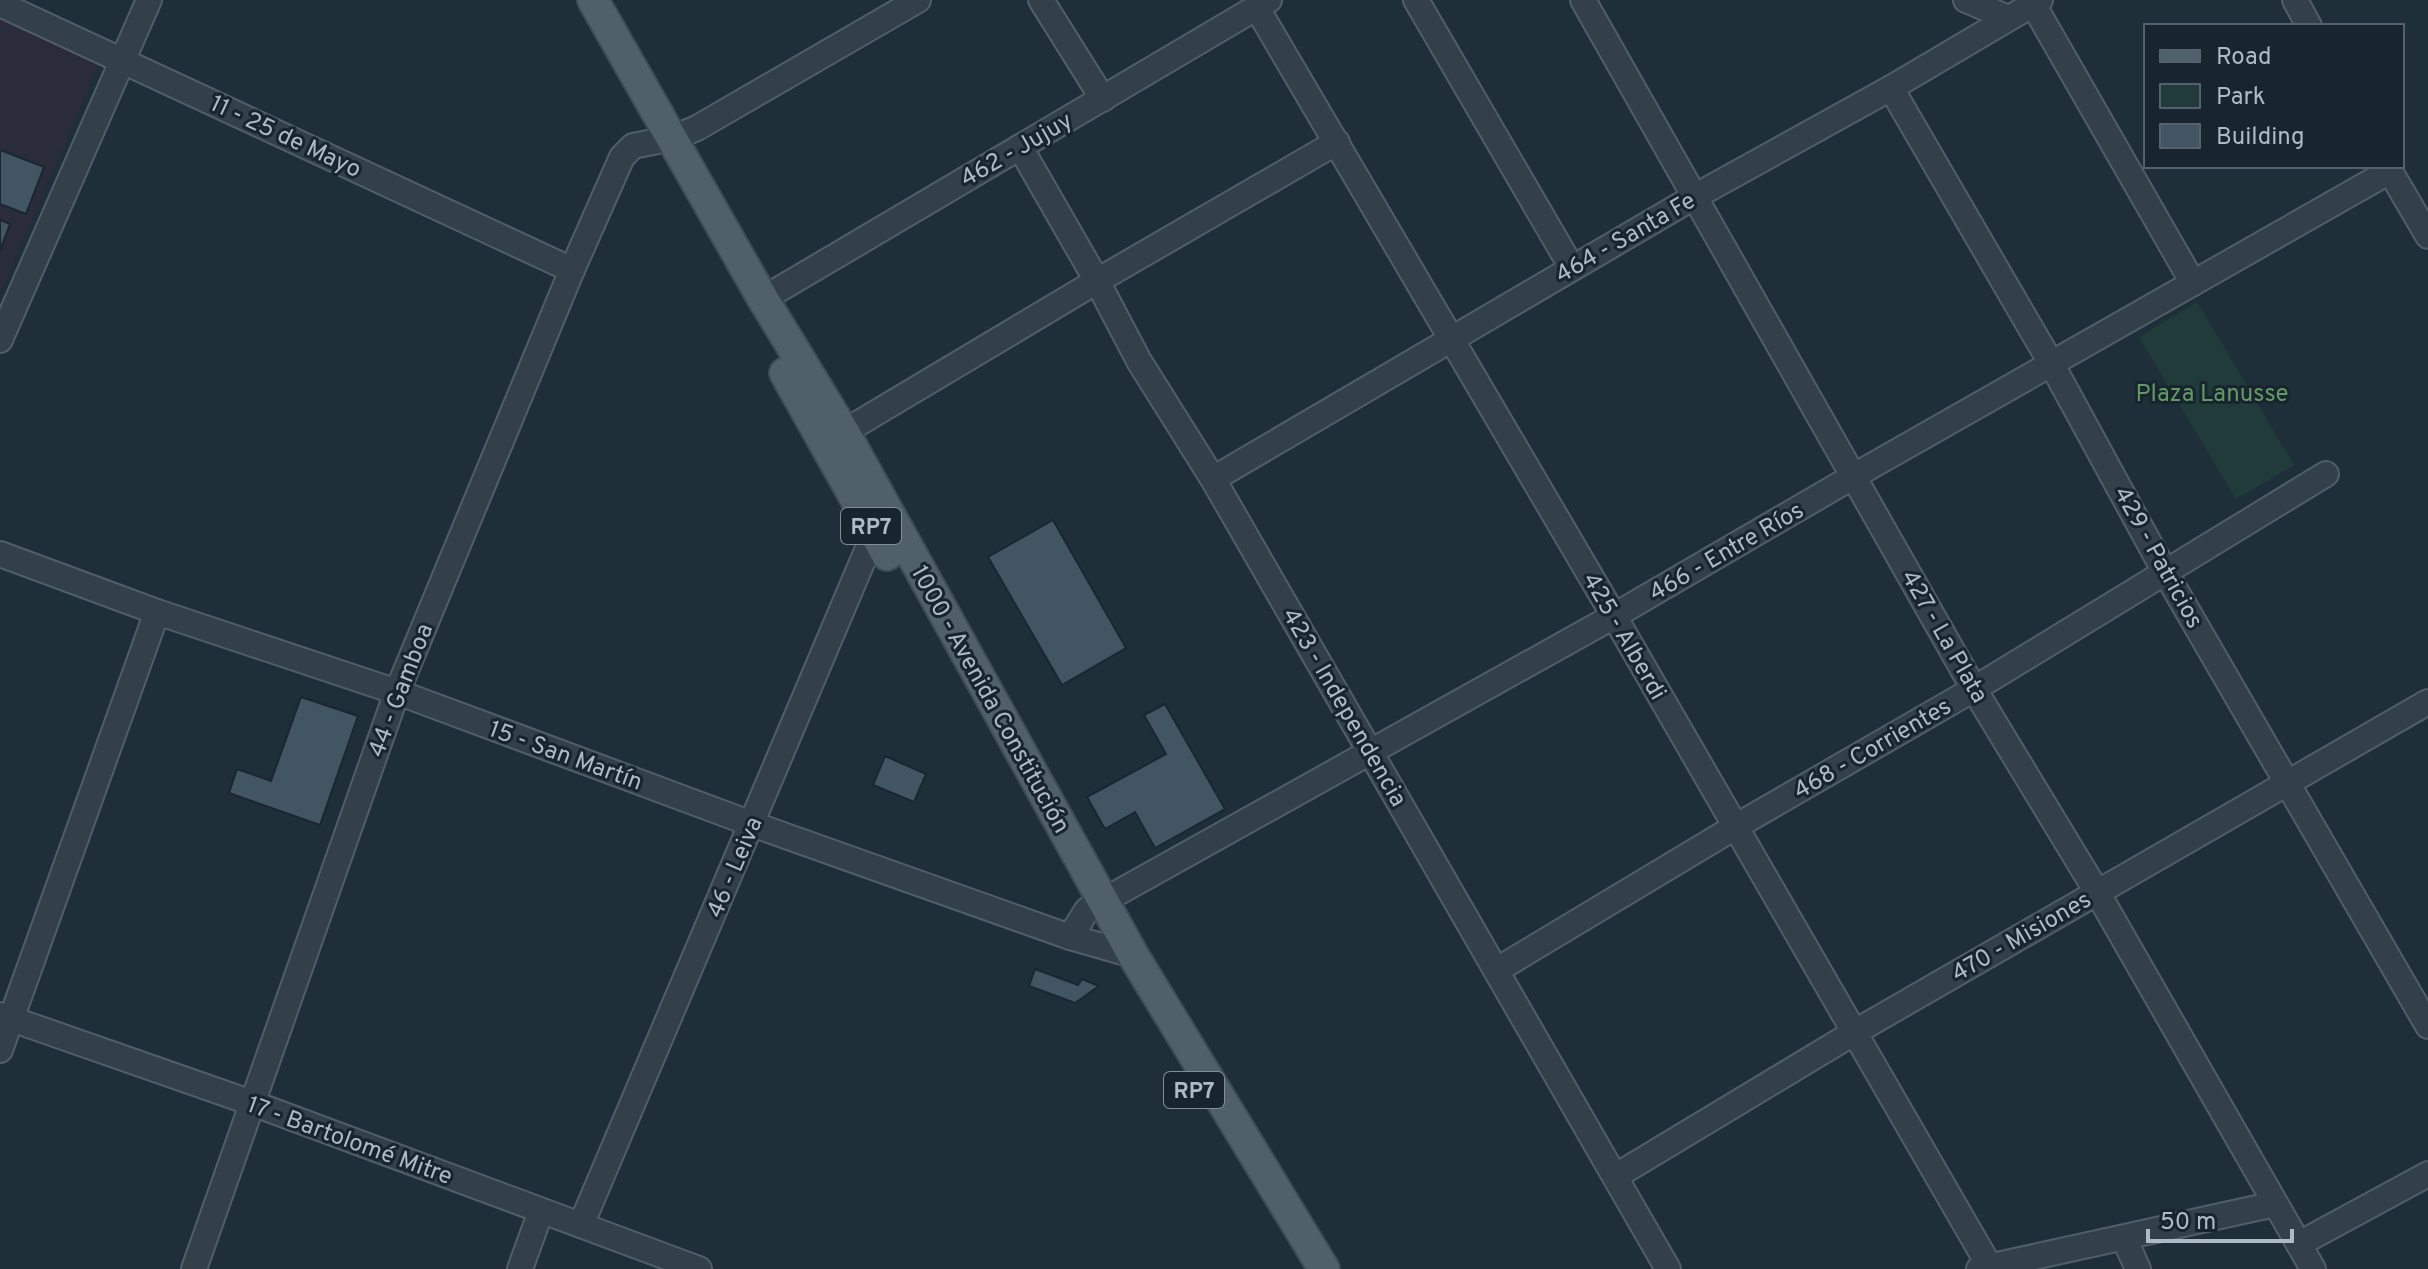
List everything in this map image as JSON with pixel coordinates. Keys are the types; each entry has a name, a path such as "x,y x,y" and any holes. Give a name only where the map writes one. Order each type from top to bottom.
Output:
{"main road":[{"name":"1000 - Avenida Constitución","path":"571,0 664,140 844,432 880,521"},
{"name":"1000 - Avenida Constitución","path":"593,0 664,140 1094,906 1302,1269"},
{"name":"1000 - Avenida Constitución","path":"1121,952 1324,1269"}],"street":[{"path":"0,340 149,0"},
{"name":"44 - Gamboa","path":"194,1269 397,692 622,157 633,146 664,140 697,128 918,0"},
{"path":"1041,0 1103,99"},
{"path":"1416,0 1572,268"},
{"name":"427 - La Plata","path":"1583,0 1974,689 2097,892 2313,1269"},
{"path":"1966,0 2008,18"},
{"path":"2295,0 2308,24"},
{"path":"2036,2 2193,283"},
{"name":"464 - Santa Fe","path":"1213,479 1694,197 1891,88 2036,2"},
{"name":"11 - 25 de Mayo","path":"0,4 572,270"},
{"name":"462 - Jujuy","path":"763,299 1263,4"},
{"name":"425 - Alberdi","path":"1263,4 1337,142 1855,1032 1984,1268"},
{"name":"429 - Patricios","path":"1891,88 2051,363 2165,572 2428,1026"},
{"path":"844,432 1337,142"},
{"name":"423 - Independencia","path":"1020,147 1139,361 1213,479 1668,1269"},
{"path":"2388,168 2428,236"},
{"name":"466 - Entre Ríos","path":"1070,937 1094,906 1614,616 2388,168"},
{"name":"468 - Corrientes","path":"1497,970 1735,827 1974,689 2326,474"},
{"name":"46 - Leiva","path":"581,1225 880,521"},
{"name":"15 - San Martín","path":"0,554 157,612 397,692 752,824 1070,937 1121,952"},
{"path":"0,1050 6,1018 157,612"},
{"name":"470 - Misiones","path":"1616,1176 1855,1032 2428,702"},
{"name":"17 - Bartolomé Mitre","path":"6,1018 252,1103 699,1269"},
{"path":"2299,1244 2428,1174"},
{"path":"1984,1268 2275,1204"},
{"path":"520,1269 541,1211"},
{"path":"2124,1238 2138,1269"}],"shaded area":[{"path":"0,20 100,61 0,293"}],"green space":[{"name":"Plaza Lanusse","path":"2197,302 2294,465 2236,499 2139,337"}],"building":[{"path":"0,150 44,167 26,214 0,204"},
{"path":"0,220 10,224 0,251"},
{"path":"1053,520 1126,648 1062,685 988,557"},
{"path":"301,697 358,716 320,825 229,793 237,769 271,781"},
{"path":"1165,704 1225,809 1155,848 1135,812 1105,829 1087,797 1166,754 1144,715"},
{"path":"885,756 926,774 914,802 873,785"},
{"path":"1035,969 1078,985 1082,979 1099,986 1075,1003 1029,986"}]}
